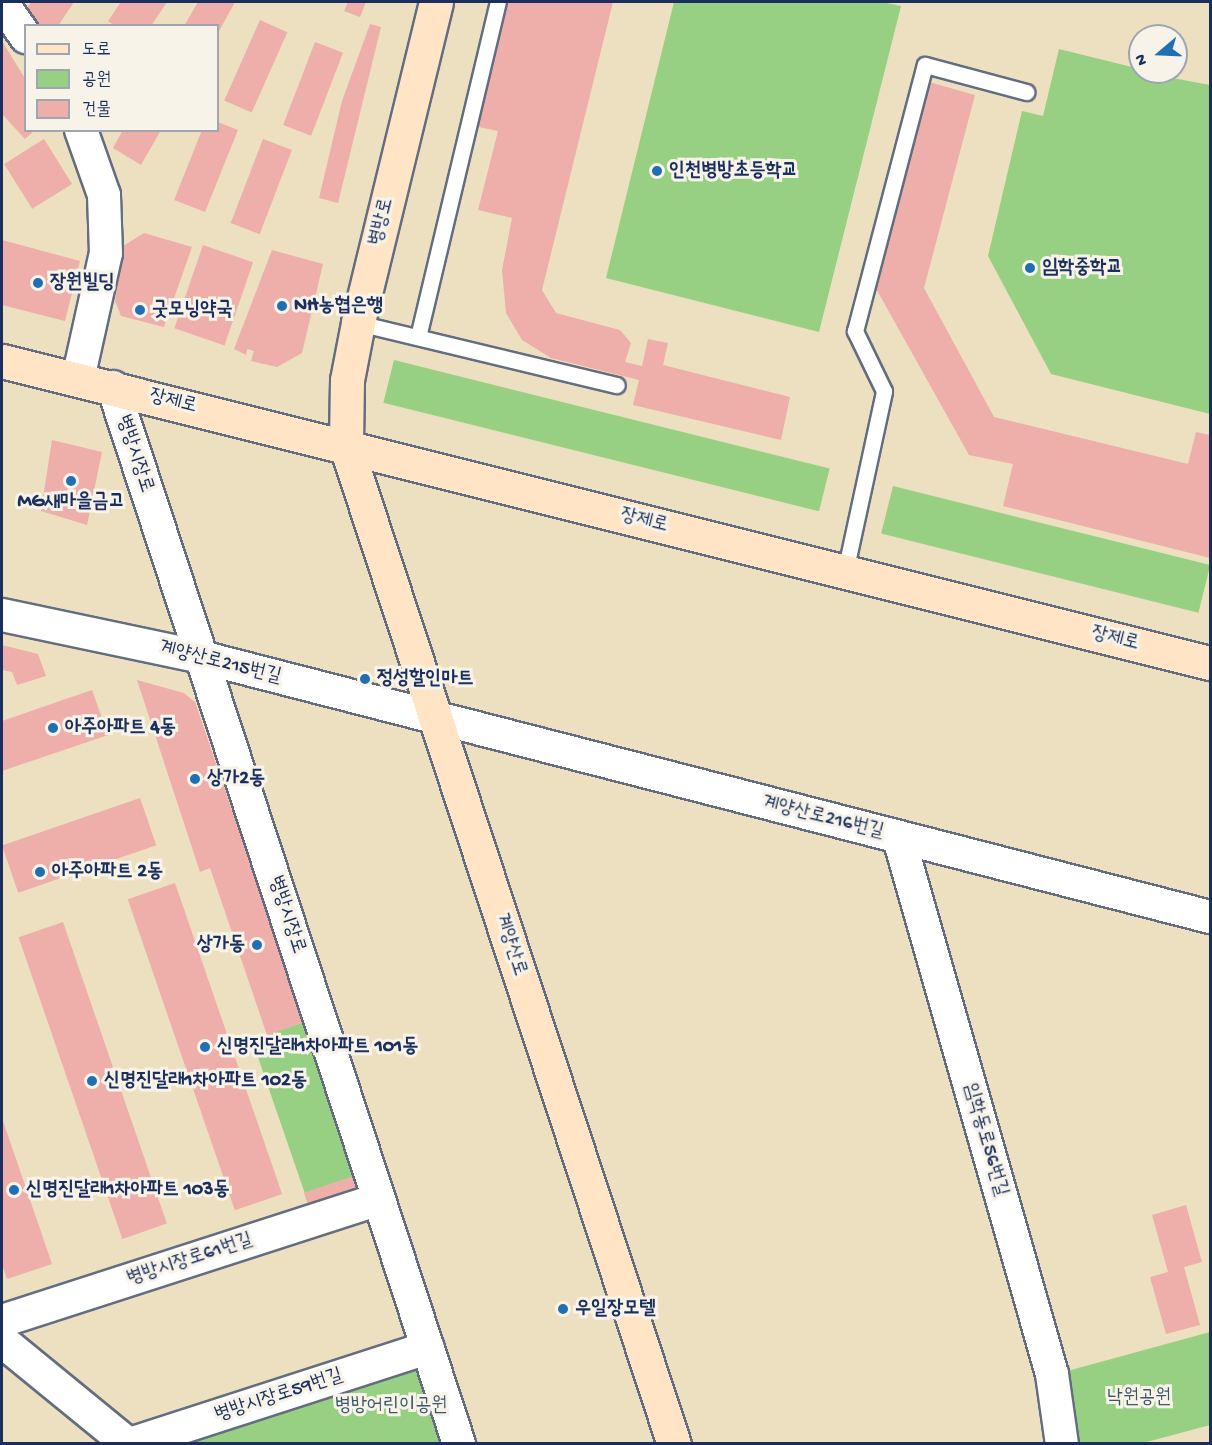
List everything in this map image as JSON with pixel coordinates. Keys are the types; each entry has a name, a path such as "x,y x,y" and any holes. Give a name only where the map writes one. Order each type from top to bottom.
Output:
{"street":[{"name":"병방로","path":"346,446 347,380 358,323 436,2"},
{"path":"7,4 24,34"},
{"path":"78,378 106,253 104,195 82,132"},
{"name":"장제로","path":"2,361 78,378 1210,663"},
{"name":"병방시장로","path":"113,387 459,1443"},
{"name":"계양산로","path":"346,446 674,1443"},
{"name":"계양산로215번길","path":"2,615 201,657 436,720"},
{"name":"계양산로216번길","path":"436,720 1210,917"},
{"name":"임학동로56번길","path":"899,838 1052,1374 1062,1443"},
{"name":"병방시장로61번길","path":"2,1321 380,1199"},
{"path":"2,1341 129,1443"},
{"name":"병방시장로59번길","path":"129,1443 428,1348"}],"lane":[{"path":"418,337 498,2"},
{"path":"845,572 884,391 855,331 925,65 1026,93"},
{"path":"358,323 617,385"}],"green space":[{"path":"674,2 882,2 901,6 819,332 606,278"},
{"path":"1059,49 1128,66 1128,84 1188,84 1188,81 1210,85 1210,414 1051,374 988,256 1022,111 1043,116"},
{"path":"394,360 830,469 819,511 383,403"},
{"path":"893,486 1210,565 1198,613 881,534"},
{"path":"304,1022 357,1175 305,1193 252,1040"},
{"name":"낙원공원","path":"1210,1332 1210,1425 1143,1443 1080,1443 1060,1373"},
{"name":"병방어린이공원","path":"401,1365 419,1369 444,1444 174,1444"}],"building":[{"path":"31,2 74,2 59,24 35,24 22,15"},
{"path":"121,2 167,2 152,24 112,24 108,21"},
{"path":"198,2 235,2 219,31 219,24 185,24"},
{"path":"348,2 366,2 360,17 344,11"},
{"path":"507,2 613,2 542,290 556,313 620,330 631,343 625,362 642,366 648,339 668,343 663,365 790,397 781,440 633,405 639,380 551,358 522,340 506,313 502,270 512,218 478,210 498,131 474,126"},
{"path":"260,20 287,32 252,113 224,100"},
{"path":"370,24 381,27 338,203 319,198 342,101"},
{"path":"2,41 24,77 24,132 33,132 25,139 2,114"},
{"path":"315,42 343,53 311,136 283,125"},
{"path":"929,82 975,95 924,288 994,417 1188,464 1196,432 1210,435 1210,558 1003,506 1013,464 969,455 874,285"},
{"path":"219,122 238,130 205,212 174,200 201,132 219,132"},
{"path":"122,132 160,132 141,165 113,148"},
{"path":"44,139 72,184 32,209 4,164"},
{"path":"263,139 292,150 260,234 231,223"},
{"path":"144,233 192,247 164,327 121,316 115,301 123,246"},
{"name":"장원빌딩","path":"2,240 80,261 65,321 2,305"},
{"path":"203,245 253,262 224,345 174,328"},
{"name":"NH농협은행","path":"272,250 323,264 302,353 277,367 251,361 254,351 247,349 246,355 234,349"},
{"name":"MG새마을금고","path":"52,440 102,452 87,525 41,511"},
{"path":"2,645 38,654 46,676 17,685 12,672 2,670"},
{"path":"137,680 184,693 195,702 304,1022 267,1035 210,868 200,872"},
{"name":"아주아파트 4동","path":"92,690 108,735 2,771 2,721"},
{"name":"아주아파트 2동","path":"140,798 156,845 18,893 2,846"},
{"name":"신명진달래1차아파트 101동","path":"175,883 282,1194 235,1210 128,899"},
{"name":"신명진달래1차아파트 102동","path":"63,922 167,1224 122,1239 19,937"},
{"name":"신명진달래1차아파트 103동","path":"2,1118 52,1264 7,1279 2,1264"},
{"path":"356,1175 360,1187 357,1195 310,1210 304,1193"},
{"path":"1186,1205 1202,1262 1184,1267 1200,1325 1166,1334 1150,1277 1168,1272 1152,1215"}],"place":[{"name":"인천병방초등학교","path":"657,171"},
{"name":"임학중학교","path":"1030,268"},
{"name":"장원빌딩","path":"38,283"},
{"name":"NH농협은행","path":"282,306"},
{"name":"굿모닝약국","path":"140,310"},
{"name":"MG새마을금고","path":"71,481"},
{"name":"정성할인마트","path":"365,679"},
{"name":"아주아파트 4동","path":"53,728"},
{"name":"상가2동","path":"195,779"},
{"name":"아주아파트 2동","path":"40,872"},
{"name":"상가동","path":"257,945"},
{"name":"신명진달래1차아파트 101동","path":"205,1047"},
{"name":"신명진달래1차아파트 102동","path":"92,1081"},
{"name":"신명진달래1차아파트 103동","path":"14,1190"},
{"name":"우일장모텔","path":"563,1309"}]}
